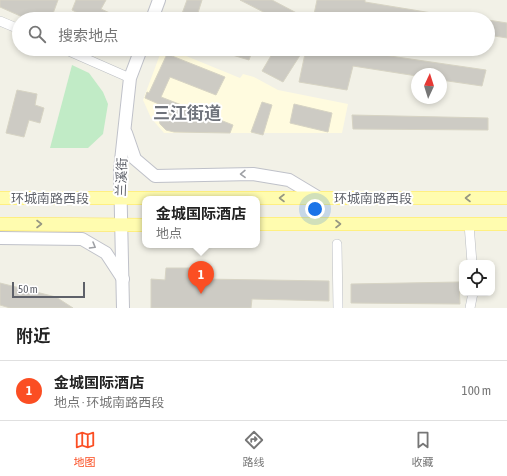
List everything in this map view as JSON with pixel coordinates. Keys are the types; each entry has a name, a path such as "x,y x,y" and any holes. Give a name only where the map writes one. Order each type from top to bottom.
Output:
{"main road":[{"path":"155,12 159,0"},
{"name":"兰溪街","path":"123,308 120,170 130,78 138,56"},
{"path":"124,128 135,159 155,176 253,174 290,180 319,198"},
{"name":"环城南路西段","path":"0,198 142,197"},
{"name":"环城南路西段","path":"260,198 507,198"},
{"name":"环城南路西段","path":"0,224 142,225"},
{"name":"环城南路西段","path":"260,224 507,224"},
{"path":"0,238 82,239 106,253 123,280"}],"street":[{"path":"0,21 12,26"},
{"path":"80,56 130,78"},
{"path":"469,224 472,260"},
{"path":"337,244 338,308"},
{"path":"470,308 472,296"}],"shaded area":[{"path":"159,56 186,56 240,78 243,74 254,77 278,90 348,104 342,133 164,133 151,118 143,100"}],"green space":[{"path":"72,65 89,73 103,92 108,104 103,134 88,148 50,148"}],"building":[{"path":"0,0 58,0 54,12 12,12 0,7"},
{"path":"76,0 106,0 101,9 108,12 76,12 72,10"},
{"path":"187,0 202,0 198,12 183,12"},
{"path":"240,0 272,0 295,12 263,12"},
{"path":"317,0 365,0 365,2 426,12 314,12"},
{"path":"495,21 507,23 507,38 495,36"},
{"path":"166,56 172,56 225,77 216,95 170,77 161,97 233,125 230,133 174,132 166,130 160,124 158,114 161,105 145,98 147,92 149,93"},
{"path":"236,56 250,56 249,60"},
{"path":"271,56 300,56 283,82 262,71"},
{"path":"305,56 390,56 486,70 482,86 447,81 447,68 411,68 411,75 353,66 347,90 299,82"},
{"path":"17,90 37,94 35,105 44,108 40,123 29,120 24,137 6,133"},
{"path":"262,102 272,105 263,135 251,132"},
{"path":"294,104 332,113 328,132 290,123"},
{"path":"352,115 488,118 488,130 353,129"},
{"path":"166,268 203,268 203,279 329,281 329,301 252,299 251,308 151,308 151,279 165,280"},
{"path":"459,282 460,304 351,303 351,284"},
{"path":"0,283 56,297 73,308 10,308 0,305"}],"place":[{"name":"金城国际酒店","path":"201,294"}],"district":[{"name":"三江街道","path":"187,113"}]}
